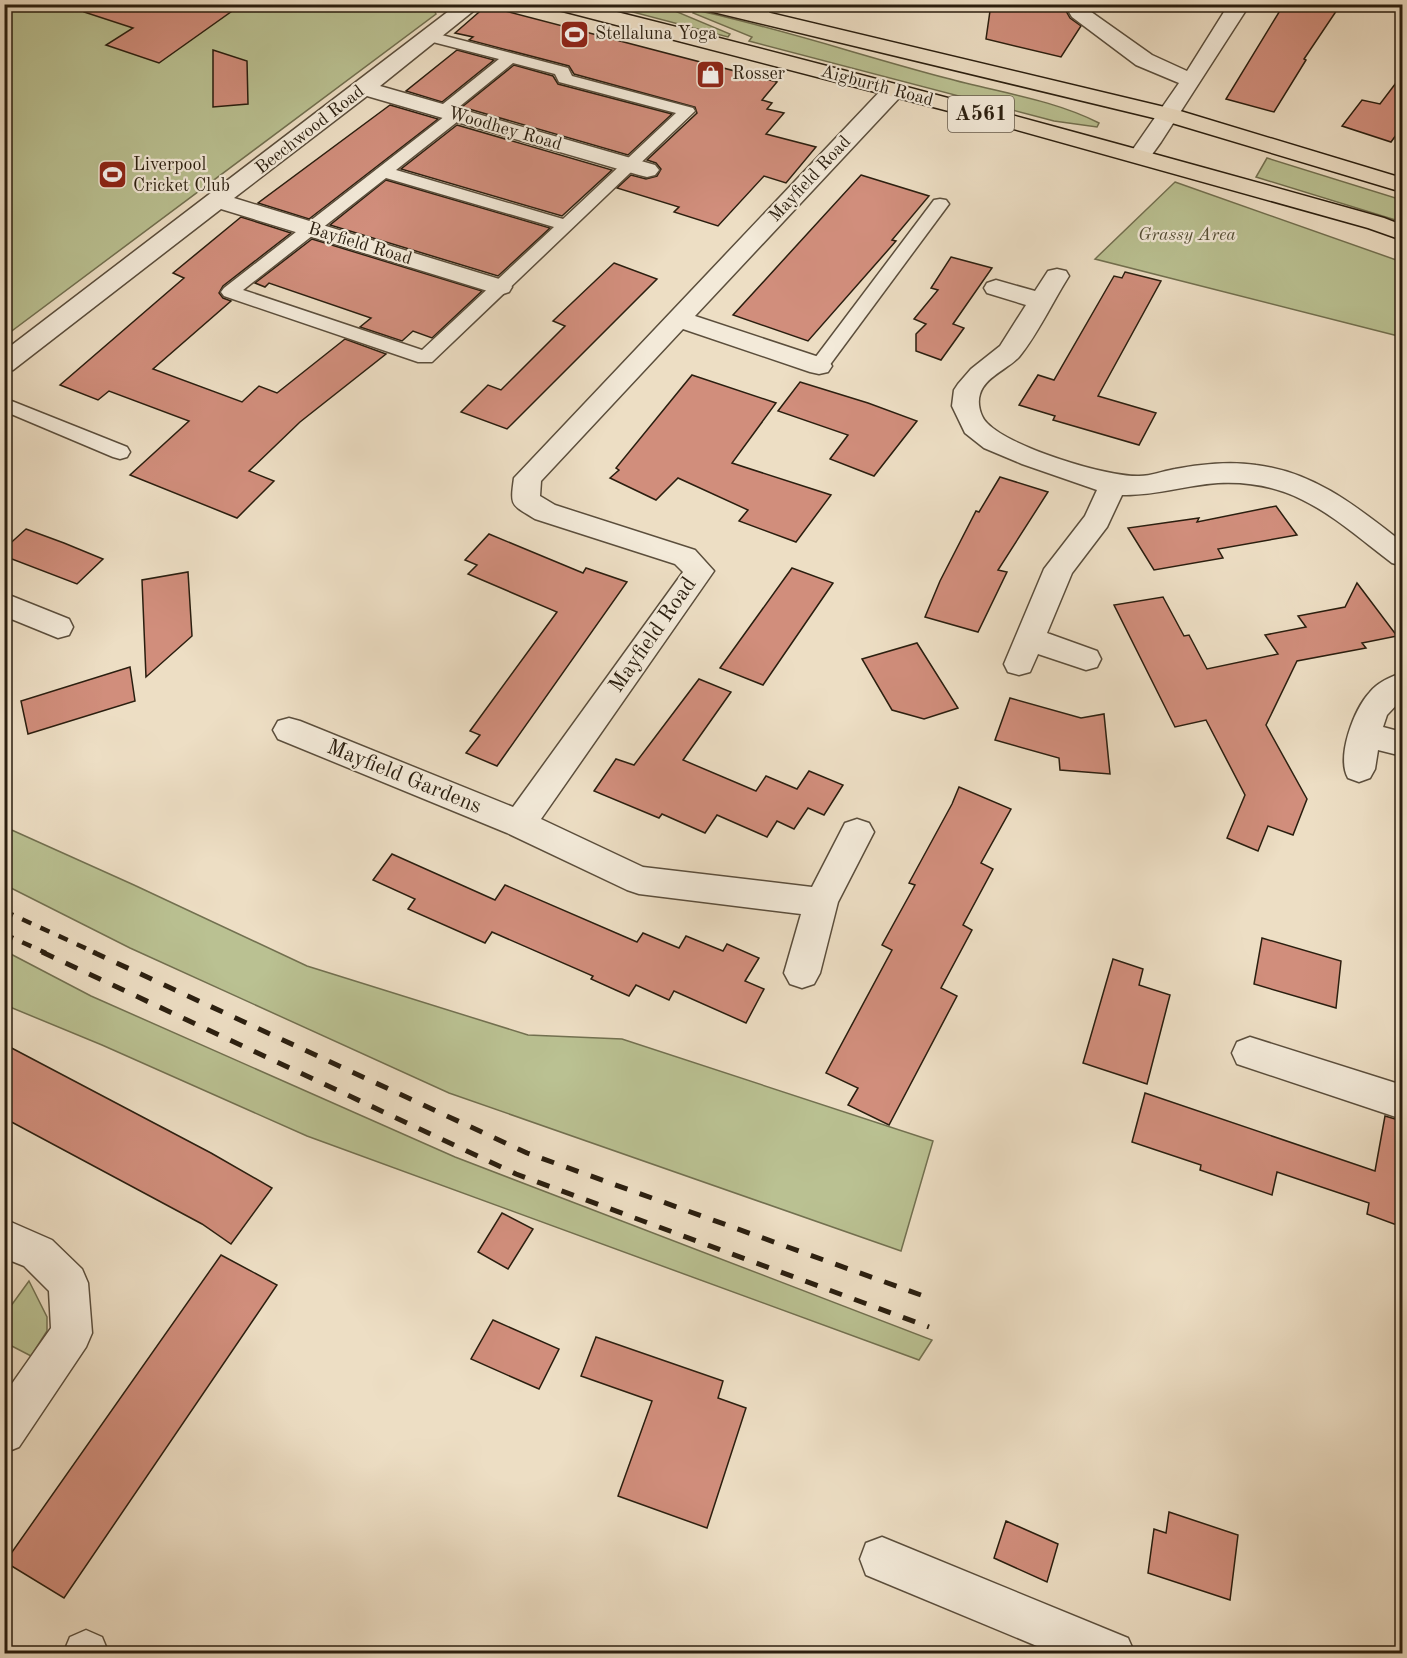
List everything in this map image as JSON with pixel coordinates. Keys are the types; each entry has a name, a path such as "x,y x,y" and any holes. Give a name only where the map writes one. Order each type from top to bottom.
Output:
{"highway":[{"name":"Aigburth Road","path":"558,4 729,46 1140,155 1376,223 1402,233"},
{"name":"Aigburth Road","path":"705,4 764,10 1169,115 1402,185"}],"street":[{"name":"Beechwood Road","path":"4,364 219,201 472,4"},
{"path":"1074,4 1080,13 1144,60 1190,80"},
{"path":"1140,155 1169,115 1240,4"},
{"name":"Woodhey Road","path":"364,88 638,167"},
{"name":"Mayfield Road","path":"519,824 699,571 685,557 545,512 525,500 528,478 893,91"},
{"name":"Bayfield Road","path":"219,201 500,287"},
{"path":"1057,276 1009,352 980,375 967,390 965,406 975,427 994,442 1032,458 1113,485 1142,486 1208,475 1256,474 1294,484 1328,500 1402,556"},
{"path":"996,288 1041,301"},
{"path":"678,319 819,366"},
{"path":"1086,660 1024,651 1059,569 1097,520 1113,485"},
{"path":"4,604 58,627"},
{"path":"1359,769 1364,735 1375,707 1402,685"},
{"name":"Mayfield Gardens","path":"289,730 519,824"},
{"path":"1364,735 1402,744"},
{"path":"519,824 639,880 821,902"},
{"path":"802,973 821,902 856,832"},
{"path":"1250,1053 1402,1102"},
{"path":"4,1238 38,1253 69,1283 72,1333 4,1432"},
{"path":"882,1559 1112,1653"}],"lane":[{"path":"430,37 511,57 562,71 565,79 687,111 638,167 566,225 425,358 230,292 384,172 511,57"},
{"path":"384,172 566,225"},
{"path":"819,366 940,204"},
{"path":"4,404 120,452"}],"green space":[{"name":"Liverpool Cricket Club","path":"427,4 431,5 436,14 5,336 5,5"},
{"path":"606,5 673,5 670,9 730,34 728,37"},
{"path":"695,10 1043,102 1099,123 1097,127 1054,121 749,41 752,37 693,13"},
{"path":"1267,158 1402,200 1402,222 1256,177"},
{"name":"Grassy Area","path":"1175,182 1402,262 1402,337 1095,259"},
{"path":"5,827 307,966 528,1035 622,1039 933,1141 901,1251 449,1093 130,948 5,885"},
{"path":"5,951 91,996 455,1157 932,1340 919,1360 307,1136 102,1045 5,1005"},
{"path":"29,1281 47,1317 47,1331 31,1356 4,1342 5,1314"}],"building":[{"path":"85,4 242,4 159,63 106,45 133,28 84,12"},
{"path":"991,4 1062,4 1070,18 1081,26 1061,57 986,39"},
{"path":"1284,4 1341,4 1304,59 1306,60 1274,112 1226,99"},
{"path":"486,6 777,82 762,100 772,103 767,109 784,113 766,134 816,147 786,183 764,176 718,226 674,212 679,207 617,188 631,175 646,179 657,176 661,169 656,163 647,160 697,113 695,107 574,74 569,66 469,40 473,37 455,33"},
{"path":"213,50 247,61 248,104 213,107"},
{"path":"457,50 494,60 442,102 406,91"},
{"path":"514,65 553,76 558,84 672,114 628,155 462,107"},
{"path":"1402,75 1402,127 1391,142 1342,126 1362,100 1380,104"},
{"path":"390,105 438,119 309,219 258,203"},
{"path":"457,125 612,170 562,216 401,169"},
{"path":"861,175 929,196 892,240 896,241 808,341 733,315"},
{"path":"386,180 550,228 498,276 330,225"},
{"path":"241,217 291,233 223,286 219,293 223,298 231,301 153,369 242,402 259,386 277,393 345,339 386,354 300,422 249,471 274,481 237,518 130,475 189,421 109,391 98,400 60,385 184,278 173,273"},
{"path":"312,239 482,291 432,338 413,331 402,341 360,327 371,318 269,283 265,287 255,283"},
{"path":"951,257 992,268 953,324 964,328 941,360 916,351 916,334 926,324 914,319 938,290 931,288"},
{"path":"614,263 657,279 507,429 461,412 488,385 501,390 565,326 553,321"},
{"path":"1125,272 1161,281 1098,396 1156,413 1139,445 1053,420 1055,416 1019,405 1038,375 1054,380 1114,276 1122,278"},
{"path":"692,375 776,403 732,463 831,495 796,542 739,521 748,510 678,478 656,500 610,478 619,470 616,468"},
{"path":"800,382 917,421 874,476 830,459 848,435 778,411"},
{"path":"1000,477 1048,492 998,570 1007,572 978,632 925,617 940,581 976,511 979,512"},
{"path":"1276,506 1297,535 1218,549 1223,558 1154,570 1128,528 1199,518 1197,522"},
{"path":"26,529 103,559 77,584 4,556 4,549"},
{"path":"489,534 583,573 586,568 627,582 497,766 466,753 480,735 470,731 557,612 468,574 477,565 465,560"},
{"path":"792,568 833,583 763,685 720,668"},
{"path":"188,572 192,636 146,677 142,580"},
{"path":"1357,583 1397,636 1362,643 1366,648 1297,661 1266,725 1307,799 1293,835 1268,826 1258,851 1227,838 1245,795 1206,720 1175,727 1114,605 1163,597 1184,636 1189,635 1207,669 1278,654 1265,635 1306,627 1298,616 1345,607"},
{"path":"917,643 958,708 924,719 892,710 862,659"},
{"path":"130,667 135,701 28,734 21,701"},
{"path":"699,679 731,692 683,760 756,791 766,776 797,789 809,771 843,785 824,815 808,808 794,829 777,821 767,837 717,815 705,833 662,814 659,818 594,791 616,759 634,765"},
{"path":"1010,698 1081,718 1104,714 1110,774 1060,770 1059,758 995,740"},
{"path":"959,787 1011,809 981,863 993,869 963,925 972,930 941,988 957,996 889,1125 848,1105 858,1088 826,1073 892,950 882,945 915,885 909,883"},
{"path":"392,854 495,900 505,885 637,942 643,933 679,948 686,936 723,951 727,944 759,958 745,981 764,989 746,1023 674,991 669,1000 636,985 629,996 591,979 593,976 492,932 485,943 408,909 415,899 373,880"},
{"path":"1262,938 1341,961 1336,1008 1254,984"},
{"path":"1113,959 1143,969 1139,985 1170,995 1147,1084 1083,1063"},
{"path":"4,1044 211,1153 272,1188 231,1244 202,1224 4,1118"},
{"path":"1145,1093 1375,1171 1385,1116 1402,1121 1402,1227 1367,1214 1369,1203 1277,1172 1272,1195 1200,1170 1201,1165 1132,1142"},
{"path":"502,1213 533,1229 508,1269 478,1252"},
{"path":"221,1255 277,1285 64,1598 5,1562"},
{"path":"493,1320 559,1349 539,1389 471,1359"},
{"path":"596,1337 723,1381 718,1398 746,1408 707,1528 618,1496 652,1401 581,1376"},
{"path":"1169,1512 1238,1535 1230,1600 1148,1573 1154,1529 1166,1533"},
{"path":"1006,1521 1058,1544 1047,1582 994,1558"}],"railway":[{"path":"4,911 96,953"},
{"path":"4,934 46,953"},
{"path":"42,952 516,1174 929,1327"},
{"path":"93,952 527,1153 932,1299"}],"place":[{"name":"Stellaluna Yoga","path":"574,34"},
{"name":"Rosser","path":"711,74"},
{"name":"Liverpool Cricket Club","path":"112,175"}]}
